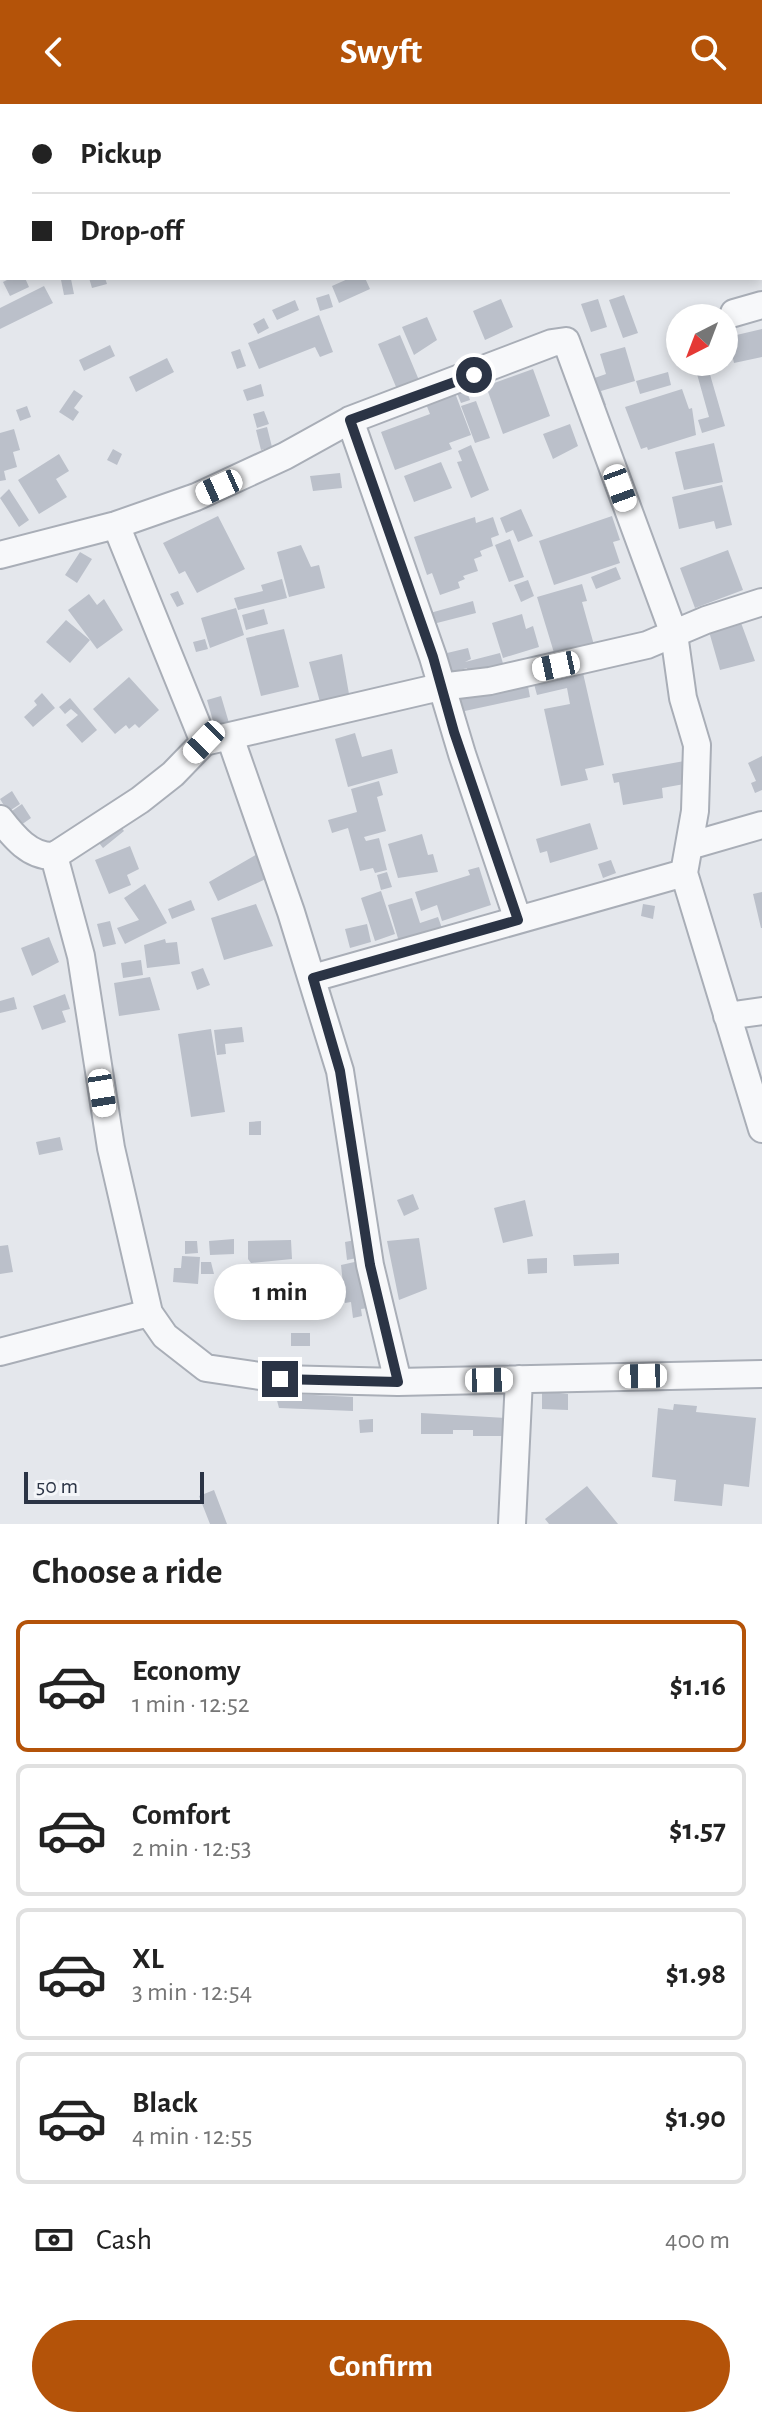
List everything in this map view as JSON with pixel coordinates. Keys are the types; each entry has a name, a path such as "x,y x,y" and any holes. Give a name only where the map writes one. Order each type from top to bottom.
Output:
{"street":[{"path":"738,312 762,305"},
{"path":"0,555 116,525 196,497 285,456 350,420 552,343 566,341 674,634 683,698 697,745 697,797 684,873 762,1129"},
{"path":"350,420 387,521 518,920"},
{"path":"116,525 204,742"},
{"path":"0,819 15,838 40,857 54,856 140,800 173,774 204,742 440,687 556,666 647,645 706,620 762,602"},
{"path":"230,737 313,978 340,1071 370,1265 398,1382"},
{"path":"689,846 762,825"},
{"path":"54,856 81,956 111,1148 149,1313 165,1336 206,1368 280,1379 398,1382 762,1374"},
{"path":"313,978 684,873"},
{"path":"727,1016 762,1011"},
{"path":"0,1352 149,1313"},
{"path":"512,1524 519,1379"}],"building":[{"path":"26,280 29,287 10,296 3,282"},
{"path":"61,280 71,280 74,294 64,295"},
{"path":"90,280 106,280 107,284 92,288"},
{"path":"346,280 366,280 370,289 339,303 332,286"},
{"path":"44,286 53,303 0,329 0,308"},
{"path":"329,294 333,307 320,311 316,298"},
{"path":"624,295 638,333 623,338 609,300"},
{"path":"501,299 513,327 485,340 473,311"},
{"path":"598,299 607,327 591,332 581,304"},
{"path":"295,300 299,310 277,320 272,310"},
{"path":"319,315 333,352 320,357 315,347 259,369 248,343"},
{"path":"427,317 437,340 414,355 402,327"},
{"path":"264,318 269,328 258,334 253,324"},
{"path":"762,329 762,357 738,362 738,335"},
{"path":"400,335 421,385 399,394 378,344"},
{"path":"110,345 115,356 84,371 79,360"},
{"path":"625,347 635,381 601,391 606,405 596,408 586,381 606,374 600,354"},
{"path":"240,349 246,366 237,369 231,352"},
{"path":"167,358 174,372 136,392 129,377"},
{"path":"533,369 550,416 503,434 486,386"},
{"path":"666,373 671,385 640,394 636,381"},
{"path":"698,376 710,376 725,426 702,433 698,420 709,417"},
{"path":"261,384 264,396 247,401 243,390"},
{"path":"466,389 470,400 461,403 457,393"},
{"path":"682,389 689,409 692,408 696,435 648,450 647,447 641,449 625,407"},
{"path":"74,390 83,396 74,408 79,412 73,421 59,412"},
{"path":"455,393 471,435 449,443 452,449 395,470 381,432 430,414 426,404"},
{"path":"476,401 490,438 475,443 461,406"},
{"path":"27,406 31,417 20,421 16,410"},
{"path":"264,411 269,424 257,428 253,414"},
{"path":"570,424 578,446 553,459 543,434"},
{"path":"267,427 272,447 261,450 256,430"},
{"path":"14,429 20,450 13,452 17,467 4,471 6,480 0,481 0,433"},
{"path":"714,443 723,482 684,490 675,452"},
{"path":"471,445 489,490 471,498 457,462 462,461 458,451"},
{"path":"113,449 122,454 117,465 107,460"},
{"path":"59,454 69,471 56,479 67,497 39,514 18,480"},
{"path":"441,462 452,488 414,502 404,476"},
{"path":"340,473 342,488 313,491 310,476"},
{"path":"722,485 732,525 716,529 714,521 679,529 672,497"},
{"path":"9,489 29,520 19,527 0,498"},
{"path":"521,509 533,536 518,542 513,530 506,533 500,518"},
{"path":"218,516 245,569 197,593 185,571 179,574 163,543"},
{"path":"612,516 620,540 613,542 620,563 554,585 539,541"},
{"path":"475,517 476,523 493,517 499,535 491,538 493,546 480,551 482,556 474,559 478,571 463,576 465,579 458,582 460,588 440,595 432,573 427,575 414,537"},
{"path":"510,539 524,577 509,582 495,545"},
{"path":"301,545 311,567 319,565 325,588 289,597 277,552"},
{"path":"728,550 743,590 695,608 680,568"},
{"path":"80,552 92,559 77,583 65,575"},
{"path":"616,567 621,579 596,589 591,577"},
{"path":"282,579 287,598 238,610 234,598 263,591 261,585"},
{"path":"528,580 534,596 521,602 514,585"},
{"path":"582,584 587,601 582,602 594,645 555,656 537,597"},
{"path":"178,591 184,604 177,607 170,594"},
{"path":"89,594 97,605 104,599 123,630 97,649 68,610"},
{"path":"473,601 476,613 433,624 430,613"},
{"path":"236,608 244,635 210,648 201,618"},
{"path":"264,609 268,624 246,630 242,615"},
{"path":"522,614 526,629 533,626 539,647 503,658 492,623"},
{"path":"66,620 90,640 70,663 46,642"},
{"path":"740,620 755,661 720,670 708,628"},
{"path":"284,629 299,687 261,696 246,638"},
{"path":"205,639 208,649 196,652 193,642"},
{"path":"468,648 471,659 465,662 500,653 504,667 469,676 467,668 448,673 443,654"},
{"path":"342,654 349,694 320,702 309,662"},
{"path":"583,673 604,765 585,769 588,780 561,786 544,709 570,704 567,688 537,695 534,684"},
{"path":"129,677 159,710 139,728 135,724 129,729 126,725 115,734 93,709"},
{"path":"527,681 530,697 460,712 457,696"},
{"path":"42,693 55,708 33,727 24,717 37,705 34,701"},
{"path":"221,696 229,723 215,728 207,700"},
{"path":"70,698 97,730 82,743 66,725 78,715 71,709 65,714 59,707"},
{"path":"355,733 362,757 392,749 398,773 348,787 335,739"},
{"path":"762,756 762,790 755,793 751,783 756,781 748,763"},
{"path":"690,760 690,783 662,788 663,798 623,805 619,782 614,783 612,774"},
{"path":"379,781 383,795 377,797 386,831 364,837 366,841 379,838 387,870 375,873 373,868 360,871 348,828 332,833 328,820 357,812 351,789"},
{"path":"12,791 20,804 8,812 0,799"},
{"path":"22,804 31,818 21,825 12,811"},
{"path":"116,821 124,831 103,848 99,843 89,850 85,844"},
{"path":"590,823 598,849 550,863 547,851 540,853 536,839"},
{"path":"422,834 428,855 433,854 438,872 398,878 388,844"},
{"path":"130,846 139,869 127,875 131,885 109,894 95,860"},
{"path":"259,853 270,877 218,901 209,882"},
{"path":"611,860 616,873 603,878 598,864"},
{"path":"479,867 491,905 442,921 437,905 421,911 415,892 470,875 468,870"},
{"path":"387,872 392,887 381,890 377,875"},
{"path":"145,884 167,923 125,944 117,928 139,920 124,898"},
{"path":"381,891 395,934 375,941 361,898"},
{"path":"762,892 762,928 761,928 753,894"},
{"path":"412,898 420,923 438,917 443,931 400,945 388,905"},
{"path":"191,900 195,910 172,919 168,909"},
{"path":"256,904 273,946 224,960 211,918"},
{"path":"643,904 655,906 653,919 641,916"},
{"path":"110,921 116,944 103,947 97,924"},
{"path":"367,924 371,942 350,948 345,929"},
{"path":"49,937 59,962 32,976 21,948"},
{"path":"165,939 166,943 177,942 180,964 147,968 144,945"},
{"path":"141,960 143,975 123,978 121,963"},
{"path":"203,968 210,985 197,990 191,972"},
{"path":"150,977 160,1010 119,1016 114,983"},
{"path":"65,994 70,1009 62,1011 66,1022 42,1030 33,1006"},
{"path":"14,997 17,1009 0,1013 0,1001"},
{"path":"242,1027 244,1042 225,1044 226,1054 217,1055 214,1030"},
{"path":"211,1029 225,1112 191,1117 178,1034"},
{"path":"261,1121 261,1135 249,1135 249,1122"},
{"path":"60,1137 63,1150 39,1155 36,1142"},
{"path":"413,1194 419,1209 404,1216 397,1200"},
{"path":"525,1200 533,1236 503,1243 494,1208"},
{"path":"419,1238 427,1289 399,1300 387,1241"},
{"path":"234,1239 234,1254 210,1255 209,1241"},
{"path":"291,1240 292,1259 251,1263 248,1259 248,1241"},
{"path":"355,1240 357,1258 347,1260 345,1242"},
{"path":"185,1241 197,1241 198,1253 185,1254"},
{"path":"8,1245 13,1272 0,1274 0,1246"},
{"path":"619,1253 619,1264 574,1266 573,1255"},
{"path":"182,1256 200,1257 198,1284 173,1282 174,1268 181,1268"},
{"path":"547,1258 547,1273 528,1274 527,1259"},
{"path":"359,1261 369,1308 361,1309 362,1316 353,1318 351,1302 345,1303 341,1265"},
{"path":"201,1262 211,1262 214,1274 201,1274"},
{"path":"291,1333 310,1333 310,1346 291,1346"},
{"path":"542,1391 568,1394 568,1410 542,1409"},
{"path":"275,1393 353,1397 353,1411 279,1408"},
{"path":"674,1404 697,1406 696,1412 756,1418 749,1487 724,1484 722,1506 674,1501 676,1480 652,1477 658,1408 673,1410"},
{"path":"421,1413 506,1418 506,1436 473,1436 473,1430 453,1430 453,1434 421,1434"},
{"path":"373,1419 373,1432 360,1433 359,1420"},
{"path":"587,1486 618,1524 549,1524 545,1519"},
{"path":"214,1490 227,1524 210,1524 199,1496"}],"route":[{"path":"280,1379 398,1382 370,1265 340,1071 313,978 518,920 378,493 350,420 474,375"}]}
